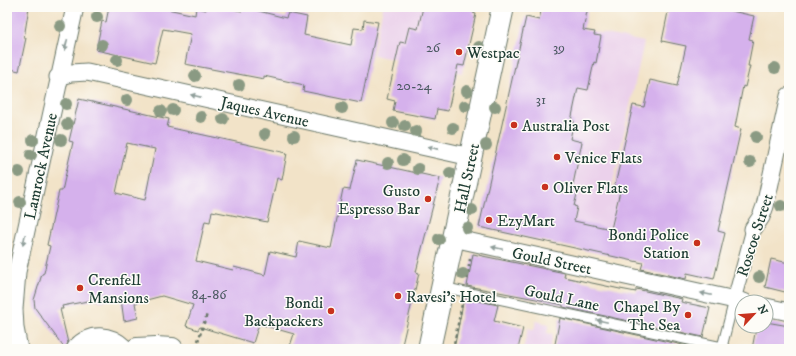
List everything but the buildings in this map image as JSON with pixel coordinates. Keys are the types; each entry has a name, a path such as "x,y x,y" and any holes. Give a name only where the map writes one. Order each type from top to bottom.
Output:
{"street":[{"name":"Lamrock Avenue","path":"19,349 15,328 12,271 75,7"},
{"name":"Hall Street","path":"428,349 503,7"},
{"name":"Jaques Avenue","path":"58,77 71,73 87,72 471,157"},
{"name":"Roscoe Street","path":"740,294 753,229 761,217 765,206 789,96"},
{"name":"Gould Street","path":"453,238 734,300"},
{"path":"774,309 789,312"},
{"path":"76,348 84,343 97,339 112,341 122,349"},
{"path":"137,349 172,349"}],"lane":[{"name":"Gould Lane","path":"442,287 722,348"},
{"name":"Roscoe Street","path":"722,348 734,315"}],"path":[{"path":"465,286 470,257"},
{"path":"453,349 463,298"},
{"path":"198,341 207,314"}],"shaded area":[{"path":"383,7 476,7 462,73 373,55"},
{"path":"525,17 644,42 611,192 680,207 667,267 479,227"},
{"path":"536,321 549,324 547,333 553,334 550,349 523,349 528,328 534,330"}],"place":[{"name":"Westpac","path":"459,52"},
{"name":"Australia Post","path":"514,125"},
{"name":"Venice Flats","path":"557,157"},
{"name":"Oliver Flats","path":"545,187"},
{"name":"Gusto Espresso Bar","path":"428,199"},
{"name":"EzyMart","path":"489,220"},
{"name":"Bondi Police Station","path":"697,243"},
{"name":"Crenfell Mansions","path":"80,288"},
{"name":"Ravesi's Hotel","path":"398,296"},
{"name":"Bondi Backpackers","path":"331,311"},
{"name":"Chapel By The Sea","path":"688,315"}]}
